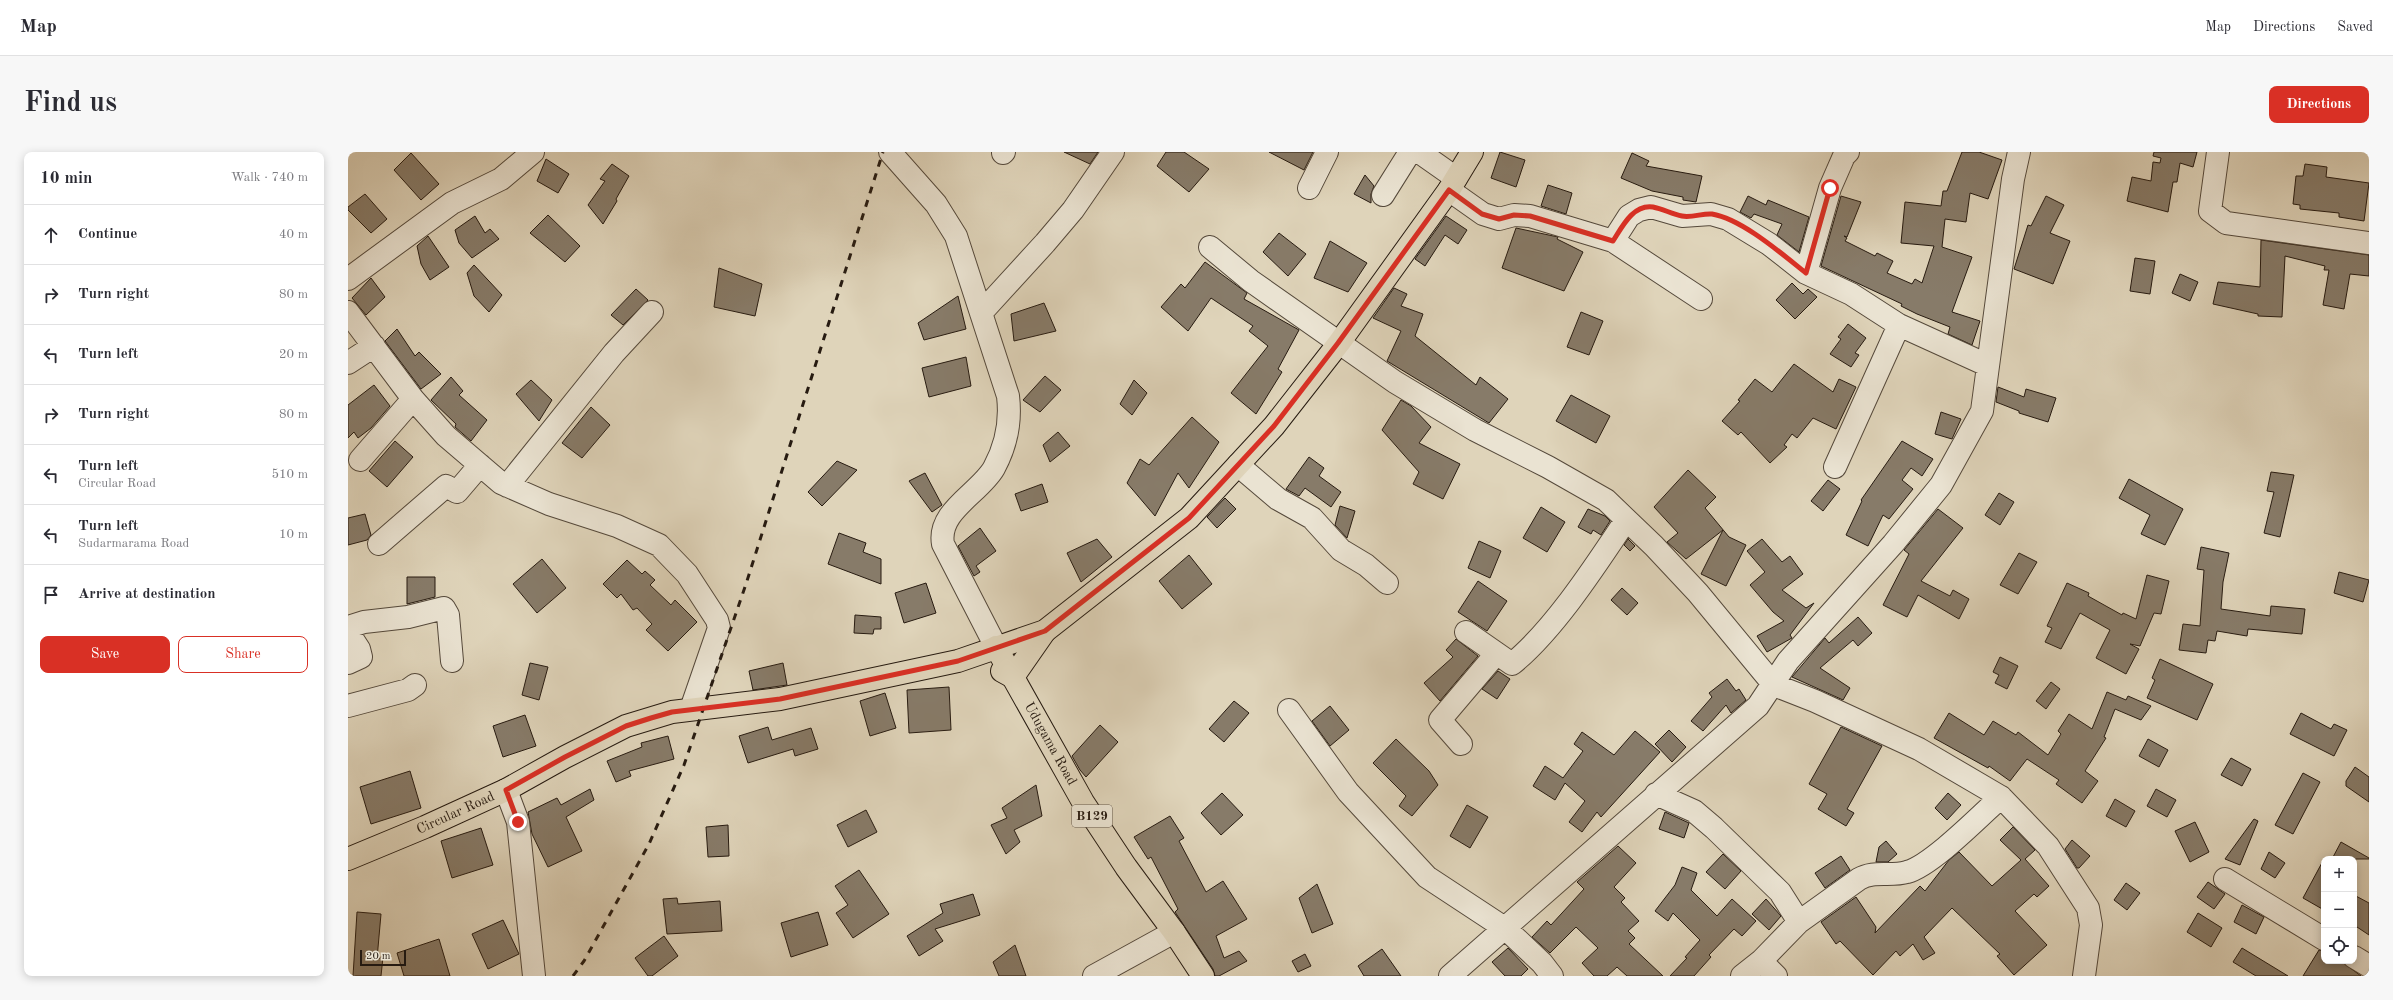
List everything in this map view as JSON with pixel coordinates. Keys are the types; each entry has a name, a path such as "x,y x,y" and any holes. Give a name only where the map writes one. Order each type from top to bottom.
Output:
{"main road":[{"name":"Circular Road","path":"349,855 506,790 565,757 626,726 672,712 780,699 958,661 1045,631 1189,518 1274,426 1338,343 1453,184 1472,152"},
{"path":"958,661 982,663 1013,677 1045,631"},
{"name":"Udugama Road","path":"996,648 1083,802 1126,867 1174,932 1203,976"}],"street":[{"path":"348,279 452,203 501,179 533,152"},
{"path":"890,152 936,204 956,236 1008,396 1010,414 1007,434 994,468 980,486 960,505 947,522 941,534 943,544 996,648"},
{"path":"981,313 1046,243 1073,210 1113,152"},
{"path":"1309,188 1327,152"},
{"path":"1383,195 1410,152"},
{"path":"1419,152 1482,214 1499,219 1514,215 1530,216 1613,241 1701,299"},
{"path":"1806,273 1830,188 1844,156 1848,152"},
{"path":"1450,976 1506,929 1656,794 1758,706 1774,685 1788,661 1893,544 1942,485 1982,411 1987,366 2019,152"},
{"path":"2218,152 2210,211 2226,223 2369,243"},
{"path":"1613,241 1629,216 1639,210 1651,206 1682,216 1711,214 1728,219 1769,244 1806,273 1851,294 1899,325 1987,366"},
{"path":"1210,247 1252,281 1395,382 1476,430 1548,467 1606,500 1698,593 1774,685 1816,701 1919,749 2001,797 2048,846 2088,908 2091,925 2084,976"},
{"path":"348,312 413,399 446,436 507,486 644,536 659,545 686,574 717,620 719,628 691,709"},
{"path":"507,486 614,353 652,312"},
{"path":"1835,467 1899,325"},
{"path":"348,363 374,346"},
{"path":"360,460 413,399"},
{"path":"379,544 446,486 457,492 480,465"},
{"path":"1238,465 1278,499 1312,518 1341,550 1366,565 1387,584"},
{"path":"1466,632 1512,664 1527,651 1577,590 1626,520"},
{"path":"348,627 364,622 408,617 444,608 448,615 452,661"},
{"path":"348,632 361,653 357,660 348,664"},
{"path":"1461,744 1440,720 1496,654"},
{"path":"348,706 408,690 415,685"},
{"path":"1289,710 1348,792 1427,877 1506,929 1542,963 1552,976"},
{"path":"506,790 518,822 534,976"},
{"path":"1656,794 1694,811 1714,828 1780,892 1799,922"},
{"path":"1742,976 1768,968 1799,922 1868,873 1891,875 1908,872 1928,861 2001,797"},
{"path":"2225,879 2321,937"},
{"path":"1094,976 1174,932"},
{"path":"2357,959 2369,966"}],"building":[{"path":"1064,152 1098,152 1090,164"},
{"path":"1166,152 1184,152 1209,169 1189,192 1157,166"},
{"path":"1269,152 1313,152 1304,170"},
{"path":"1500,152 1525,160 1516,187 1491,178"},
{"path":"1962,152 1979,152 2002,160 1988,199 1970,193 1966,222 1945,219 1942,247 1972,257 1952,312 1980,321 1972,345 1948,334 1950,327 1917,314 1901,306 1902,304 1821,266 1841,196 1861,202 1847,237 1844,236 1847,238 1845,241 1875,256 1877,253 1893,261 1887,273 1912,284 1915,279 1922,283 1934,246 1901,243 1905,202 1941,206 1943,191 1947,191"},
{"path":"2154,152 2197,152 2193,167 2180,163 2177,182 2173,182 2168,212 2127,201 2132,177 2151,181 2153,162 2160,163 2161,158 2153,156"},
{"path":"411,153 439,184 421,200 394,170"},
{"path":"1632,153 1649,161 1646,166 1702,176 1696,202 1683,200 1683,197 1652,191 1621,178"},
{"path":"546,159 569,174 558,193 537,181"},
{"path":"612,164 629,176 616,199 617,201 603,224 588,205 605,181 600,179"},
{"path":"2305,164 2327,167 2326,177 2369,183 2364,221 2339,217 2339,213 2300,209 2300,205 2293,204 2296,176 2303,176"},
{"path":"1365,175 1374,186 1371,194 1371,203 1354,194"},
{"path":"1548,185 1572,193 1566,214 1541,206"},
{"path":"365,194 387,219 371,233 348,210 348,207"},
{"path":"1748,196 1766,205 1768,200 1809,217 1799,252 1777,235 1782,224 1754,214 1751,218 1740,212"},
{"path":"2046,196 2064,205 2050,233 2070,241 2053,284 2014,269 2028,225 2031,226"},
{"path":"548,215 580,246 565,262 530,233"},
{"path":"475,216 485,233 490,229 499,239 472,258 459,243 455,230"},
{"path":"1446,216 1467,230 1458,244 1445,235 1425,266 1415,259"},
{"path":"1516,228 1558,237 1557,239 1583,252 1564,291 1502,268"},
{"path":"1279,233 1306,254 1288,276 1263,252"},
{"path":"428,236 449,267 430,280 421,264 417,246"},
{"path":"2261,240 2369,255 2369,276 2350,274 2344,309 2323,305 2329,270 2324,270 2325,266 2285,256 2282,317 2258,316 2258,314 2213,304 2218,282 2260,287"},
{"path":"1330,241 1367,263 1348,292 1314,278"},
{"path":"2135,258 2155,261 2150,294 2130,291"},
{"path":"1205,262 1247,293 1244,299 1299,330 1278,369 1282,372 1256,414 1231,393 1268,346 1249,331 1253,326 1211,298 1188,331 1161,307 1181,284 1185,288"},
{"path":"474,265 502,295 489,312 474,296 467,273"},
{"path":"719,268 762,284 755,316 714,307"},
{"path":"2180,274 2198,282 2190,301 2172,293"},
{"path":"371,278 385,297 366,315 352,298"},
{"path":"1792,283 1803,294 1808,289 1817,297 1795,319 1776,300"},
{"path":"1394,288 1407,294 1401,306 1423,314 1415,336 1476,385 1480,377 1508,399 1489,423 1387,361 1401,331 1373,318"},
{"path":"636,289 648,300 623,325 611,315"},
{"path":"958,296 966,329 924,340 918,323"},
{"path":"1044,303 1056,331 1014,341 1011,314"},
{"path":"1581,312 1603,321 1589,355 1567,347"},
{"path":"1848,324 1866,338 1855,353 1859,355 1851,367 1830,354 1841,339 1838,337"},
{"path":"397,329 415,356 419,352 441,374 421,389 385,341"},
{"path":"966,357 971,386 929,397 922,368"},
{"path":"1794,364 1833,392 1839,379 1856,387 1836,429 1813,418 1797,438 1792,434 1784,445 1787,447 1770,463 1741,432 1738,435 1722,421 1740,401 1738,400 1755,379 1772,392"},
{"path":"1045,376 1061,390 1040,412 1023,400"},
{"path":"451,377 463,391 459,395 487,420 471,441 455,427 456,424 431,400"},
{"path":"531,380 552,400 539,421 516,394"},
{"path":"1134,380 1147,393 1132,415 1120,404"},
{"path":"374,385 390,406 371,428 358,438 354,432 348,438 348,405"},
{"path":"1998,387 2024,397 2026,389 2056,398 2048,422 2019,413 2019,411 1996,402"},
{"path":"1571,395 1610,416 1596,443 1556,421"},
{"path":"1401,400 1411,406 1431,427 1419,443 1460,464 1443,499 1413,484 1419,472 1382,430"},
{"path":"591,407 610,425 582,458 562,443"},
{"path":"1941,412 1961,419 1952,439 1935,434"},
{"path":"1192,417 1219,442 1189,488 1178,473 1155,516 1127,483 1140,459 1149,465"},
{"path":"1058,432 1070,446 1050,462 1043,445"},
{"path":"395,441 413,457 387,487 369,471"},
{"path":"1902,441 1933,459 1922,476 1911,468 1902,480 1913,489 1889,519 1883,515 1868,546 1846,535 1862,501 1861,500"},
{"path":"1309,457 1324,468 1319,476 1341,492 1331,507 1305,488 1299,496 1286,489"},
{"path":"837,461 857,470 822,506 808,492"},
{"path":"1688,470 1716,497 1705,508 1729,537 1746,545 1726,586 1701,574 1723,530 1686,559 1667,542 1678,533 1654,507"},
{"path":"2271,472 2294,475 2280,537 2264,533 2274,492 2267,491"},
{"path":"925,473 942,505 932,512 909,481"},
{"path":"2129,479 2183,509 2165,545 2141,534 2150,515 2119,498"},
{"path":"1828,480 1840,489 1823,511 1811,501"},
{"path":"1042,484 1048,502 1021,511 1015,494"},
{"path":"1999,493 2014,502 2000,525 1985,515"},
{"path":"1225,498 1236,509 1217,528 1207,517"},
{"path":"1340,506 1355,511 1347,538 1335,525"},
{"path":"1541,507 1565,522 1547,552 1523,538"},
{"path":"1588,509 1605,516 1610,521 1601,535 1593,530 1591,534 1578,527"},
{"path":"1938,509 1963,528 1921,581 1950,596 1953,590 1969,599 1959,619 1918,595 1907,617 1883,605 1909,554 1904,550"},
{"path":"365,514 371,535 367,540 348,545 348,518"},
{"path":"980,528 996,551 976,566 980,572 974,576 958,546"},
{"path":"839,533 866,543 863,552 881,559 881,584 828,564"},
{"path":"1097,539 1112,557 1081,582 1067,553"},
{"path":"1628,539 1635,546 1630,551 1624,545"},
{"path":"1762,539 1782,562 1790,556 1803,574 1782,590 1806,608 1814,603 1790,635 1792,638 1767,652 1757,636 1784,621 1773,612 1750,585 1765,572 1747,551"},
{"path":"1479,541 1501,551 1490,578 1468,568"},
{"path":"2201,547 2229,553 2223,582 2221,609 2270,616 2271,606 2305,609 2302,634 2248,629 2247,636 2217,631 2215,641 2208,640 2206,653 2179,650 2183,624 2200,626 2204,570 2197,569"},
{"path":"2019,553 2037,562 2018,594 2000,585"},
{"path":"1189,555 1212,584 1182,609 1159,581"},
{"path":"542,559 566,588 537,613 513,584"},
{"path":"627,560 642,574 645,571 655,580 650,585 671,605 675,600 697,622 668,651 646,630 652,624 637,608 633,610 621,594 617,598 603,584"},
{"path":"2339,572 2369,580 2363,602 2334,593"},
{"path":"2147,575 2169,581 2161,614 2154,613 2140,646 2130,644 2139,649 2126,674 2096,658 2110,630 2080,613 2061,649 2045,642 2052,628 2047,626 2067,583 2089,593 2088,596 2122,615 2123,613 2136,619"},
{"path":"407,577 435,577 435,597 407,604"},
{"path":"1478,581 1507,601 1487,631 1458,612"},
{"path":"926,583 936,613 904,623 895,593"},
{"path":"1622,588 1638,603 1627,615 1611,600"},
{"path":"855,615 881,617 881,629 874,629 873,634 854,633"},
{"path":"1858,617 1872,633 1858,646 1853,640 1820,668 1850,688 1843,700 1792,677 1825,638 1829,643"},
{"path":"1456,639 1478,656 1440,701 1424,683 1453,657 1446,650"},
{"path":"2000,657 2018,666 2007,689 1995,683 1999,675 1993,672"},
{"path":"2160,659 2213,684 2197,720 2147,698 2155,680 2152,678"},
{"path":"530,663 548,667 539,700 522,695"},
{"path":"783,663 787,685 753,690 749,671"},
{"path":"1498,671 1510,679 1497,699 1482,689"},
{"path":"1727,679 1736,691 1739,689 1746,700 1731,713 1726,705 1703,731 1691,721 1712,697 1709,693"},
{"path":"2051,682 2060,689 2046,709 2036,701"},
{"path":"949,687 951,730 909,733 907,690"},
{"path":"2107,692 2126,700 2128,696 2151,706 2141,720 2115,709 2104,737 2106,738 2085,771 2098,781 2082,803 2056,784 2059,780 2027,759 2010,781 1989,766 1988,768 1934,738 1949,713 1984,735 1993,721 2016,735 2018,732 2048,755 2061,734 2058,731 2069,714 2092,729"},
{"path":"885,693 896,728 870,736 860,701"},
{"path":"1234,701 1249,713 1224,742 1209,729"},
{"path":"1330,706 1349,730 1330,746 1312,721"},
{"path":"2301,713 2331,729 2334,724 2347,730 2334,756 2290,734"},
{"path":"525,715 536,746 503,757 493,726"},
{"path":"1100,725 1118,742 1086,777 1072,756"},
{"path":"768,727 772,740 811,728 818,749 795,756 793,749 748,763 739,736"},
{"path":"1841,727 1882,746 1847,809 1854,813 1846,826 1818,809 1827,794 1809,784"},
{"path":"1669,730 1686,747 1672,762 1655,744"},
{"path":"1635,731 1660,752 1601,817 1597,812 1582,832 1569,822 1585,801 1565,783 1555,800 1533,786 1545,766 1563,778 1583,751 1574,744 1582,732 1614,755"},
{"path":"668,736 674,759 629,771 631,776 616,782 607,761 642,747 641,743"},
{"path":"1396,739 1429,771 1438,785 1412,816 1399,806 1406,796 1373,763"},
{"path":"2148,739 2168,750 2159,767 2139,756"},
{"path":"2231,758 2251,769 2242,786 2221,775"},
{"path":"2355,767 2369,777 2369,802 2346,786 2346,781"},
{"path":"410,771 421,808 371,824 360,787"},
{"path":"2303,773 2320,782 2293,834 2275,825"},
{"path":"1036,785 1042,816 1014,830 1020,842 1006,854 991,825 1007,818 1002,808"},
{"path":"590,789 594,800 566,817 582,851 548,867 532,834 528,812 557,798 561,805"},
{"path":"2156,789 2176,800 2167,817 2147,806"},
{"path":"1222,793 1243,815 1221,835 1201,813"},
{"path":"1948,793 1961,805 1947,820 1935,808"},
{"path":"2115,799 2135,811 2126,827 2106,816"},
{"path":"1467,805 1488,817 1470,848 1450,836"},
{"path":"866,810 877,832 848,847 837,825"},
{"path":"1665,812 1689,823 1684,838 1659,829"},
{"path":"1170,816 1184,838 1179,841 1206,892 1223,881 1247,919 1216,936 1224,958 1239,951 1247,961 1219,976 1215,976 1213,969 1175,912 1178,909 1151,857 1148,859 1134,837"},
{"path":"2254,819 2258,821 2240,865 2225,859"},
{"path":"2195,822 2209,852 2190,862 2175,831"},
{"path":"728,825 729,856 708,857 706,827"},
{"path":"2013,827 2035,850 2025,859 2049,886 2037,897 2034,894 2015,911 2047,945 2014,975 1997,956 2000,954 1952,908 1924,937 1935,953 1923,960 1913,944 1900,956 1896,951 1873,975 1840,941 1836,944 1821,922 1856,897 1876,927 1875,933 1920,886 1925,891 1949,860 1959,852 1992,886 2021,860 2000,840"},
{"path":"481,828 493,865 452,878 441,841"},
{"path":"2072,840 2090,856 2079,868 2077,868 2065,849"},
{"path":"1886,841 1897,854 1888,862 1876,862 1879,847"},
{"path":"2341,842 2369,859 2357,859 2357,856 2334,856"},
{"path":"1618,846 1636,863 1614,887 1625,898 1621,902 1639,921 1628,931 1635,938 1629,944 1663,976 1627,976 1617,967 1607,976 1594,976 1582,963 1598,948 1576,927 1550,953 1532,937 1547,921 1551,925 1584,889 1577,882"},
{"path":"2269,852 2285,863 2275,878 2261,869"},
{"path":"1723,854 1741,871 1725,889 1706,872"},
{"path":"1841,856 1850,870 1825,888 1815,873"},
{"path":"2321,865 2321,908 2303,898"},
{"path":"1682,867 1697,873 1691,890 1717,916 1732,899 1756,921 1742,936 1734,929 1709,955 1711,957 1694,976 1670,976 1687,958 1685,957 1700,940 1673,913 1668,921 1655,911 1675,885"},
{"path":"859,870 889,914 853,938 836,913 848,905 835,886"},
{"path":"2208,882 2225,894 2214,909 2197,897"},
{"path":"2126,883 2140,893 2127,910 2114,900"},
{"path":"1317,884 1333,924 1312,933 1299,898"},
{"path":"973,894 980,915 935,929 943,941 919,956 907,936 943,913 940,904"},
{"path":"2357,897 2369,903 2369,935 2357,927"},
{"path":"677,898 678,904 720,901 722,931 667,934 663,899"},
{"path":"1766,899 1781,916 1769,930 1752,914"},
{"path":"2242,905 2264,917 2256,934 2234,922"},
{"path":"357,912 381,914 377,959 383,957 381,976 353,976"},
{"path":"818,912 828,945 791,957 781,923"},
{"path":"2198,913 2222,928 2211,947 2187,932"},
{"path":"503,920 519,954 488,969 472,934"},
{"path":"664,936 678,956 652,976 648,976 635,958"},
{"path":"439,939 450,976 404,976 397,953"},
{"path":"1015,945 1026,976 999,976 993,962"},
{"path":"1508,948 1528,969 1521,976 1505,976 1492,962"},
{"path":"2242,948 2288,976 2256,976 2233,962"},
{"path":"1382,949 1401,976 1364,976 1358,966"},
{"path":"2319,950 2321,950 2321,964 2345,964 2361,976 2303,976"},
{"path":"1305,954 1311,966 1298,972 1292,961"}],"railway":[{"path":"573,976 584,961 649,844 684,765 746,584 883,152"}],"route":[{"path":"518,822 506,790 565,757 626,726 672,712 780,699 891,674 958,661 1045,631 1189,518 1274,426 1338,343 1449,190 1482,214 1499,219 1514,215 1530,216 1613,241 1629,216 1639,210 1651,206 1682,216 1711,214 1728,219 1769,244 1806,273 1830,188"}]}
